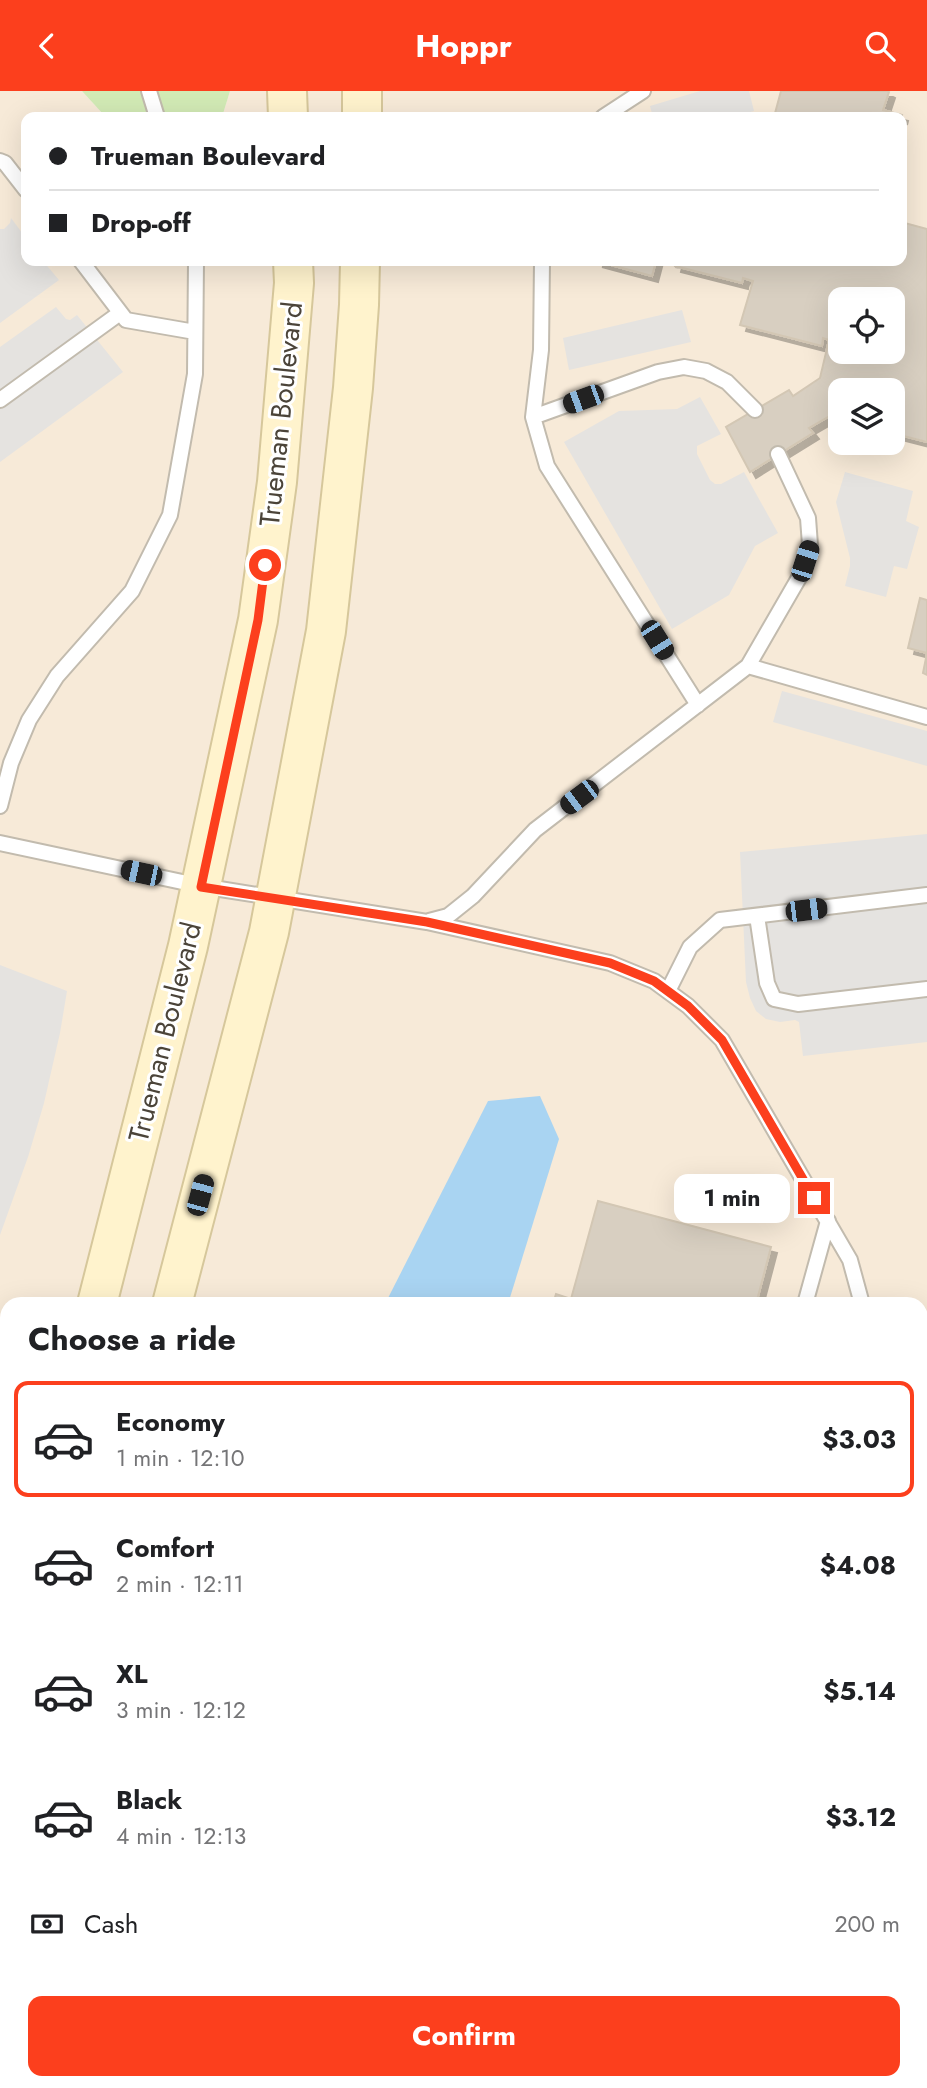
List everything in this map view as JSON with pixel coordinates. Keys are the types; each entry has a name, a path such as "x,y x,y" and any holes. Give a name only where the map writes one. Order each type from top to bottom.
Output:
{"main road":[{"path":"287,91 288,112"},
{"path":"362,91 362,112"},
{"name":"Trueman Boulevard","path":"99,1297 188,946 258,620 277,481 293,266"},
{"path":"174,1297 265,946 326,631 353,388 360,266"}],"lane":[{"path":"149,91 155,112"},
{"path":"611,112 643,91"},
{"path":"0,161 5,163 21,184"},
{"path":"84,266 126,320 195,332"},
{"path":"0,806 11,763 29,720 57,676 132,591 170,515 195,374 196,266"},
{"path":"542,266 541,350 533,417 547,466 698,705"},
{"path":"0,400 120,313"},
{"path":"533,417 658,372 684,367 706,371 727,382 755,410"},
{"path":"427,922 448,916 457,909 473,896 535,830 748,666 800,576 810,545 808,518 778,454"},
{"path":"748,666 927,717"},
{"path":"0,843 201,887 427,922 610,963 654,981 688,1006 722,1040 850,1260 860,1297"},
{"path":"668,991 690,947 720,920 927,895"},
{"path":"757,916 767,983 774,999 798,1004 927,989"},
{"path":"807,1297 828,1221"}],"shaded area":[{"path":"0,91 82,91 101,112 21,112 21,266 907,266 907,112 224,112 230,91 927,91 927,1297 0,1297"},
{"path":"700,91 749,91 754,111 652,112 650,106"},
{"path":"11,218 21,231 21,266 47,266 59,280 0,323 0,229 10,223"},
{"path":"56,307 66,319 70,320 77,315 123,372 0,462 0,347"},
{"path":"682,310 691,342 569,370 563,338"},
{"path":"700,397 721,434 697,446 697,454 710,480 721,484 744,472 778,533 755,546 729,595 672,629 564,442 619,411 677,409"},
{"path":"845,472 913,491 906,521 919,527 907,569 894,566 886,597 845,586 850,558 836,502"},
{"path":"782,691 927,731 927,766 773,722"},
{"path":"927,834 927,1042 803,1056 799,1022 766,1019 756,1011 750,998 746,982 740,852"},
{"path":"0,965 67,991 44,1103 0,1235"}],"green space":[{"path":"82,91 230,91 224,112 101,112"}],"water":[{"path":"540,1096 559,1139 510,1297 389,1297 488,1101"}],"building":[{"path":"781,91 889,92 883,110 891,112 775,112"},
{"path":"907,224 927,229 927,442 905,436 905,378 828,378 828,417 809,428 813,433 750,472 726,427 789,390 793,396 820,378 828,344 828,364 905,364 905,287 828,287 828,340 823,338 822,346 740,325 753,281 743,278 742,283 675,266 907,266"},
{"path":"615,266 655,266 652,276"},
{"path":"920,598 927,600 927,653 908,648"},
{"path":"927,653 927,675 923,673"},
{"path":"598,1201 771,1247 758,1297 572,1297"}],"route":[{"path":"265,565 258,620 201,887 427,922 610,963 654,981 688,1006 722,1040 814,1198"}]}
